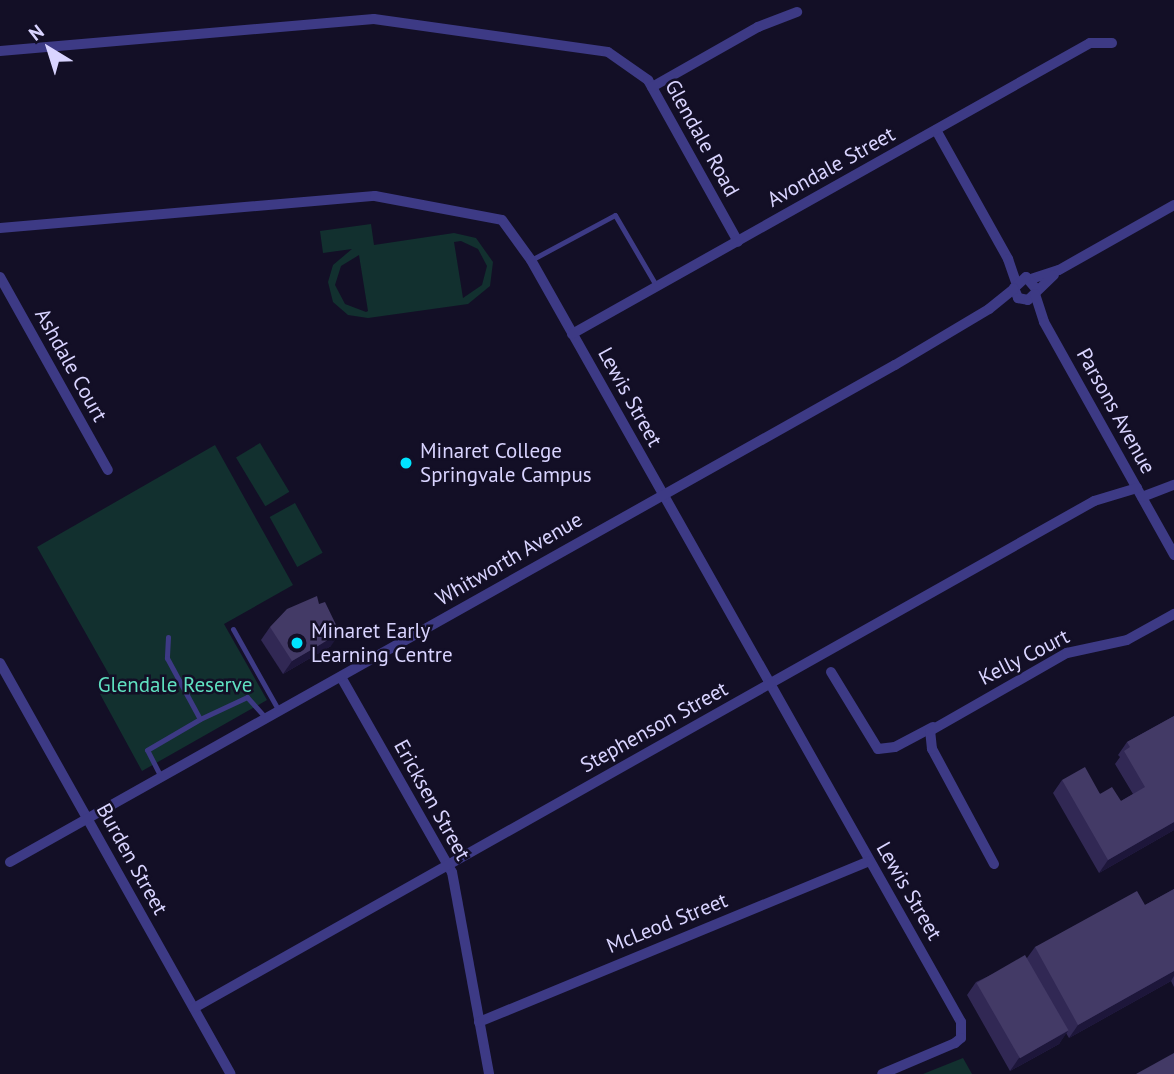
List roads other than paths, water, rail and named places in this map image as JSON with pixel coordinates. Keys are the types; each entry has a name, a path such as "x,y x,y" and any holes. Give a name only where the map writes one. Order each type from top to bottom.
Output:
{"street":[{"path":"652,87 758,27 797,12"},
{"name":"Glendale Road","path":"0,51 374,19 608,52 638,71 652,87 738,242"},
{"name":"Avondale Street","path":"572,334 1090,43 1112,43"},
{"path":"936,130 1008,259 1015,286 1029,296"},
{"name":"Lewis Street","path":"0,228 375,196 502,220 531,260 961,1022 961,1038 882,1074"},
{"name":"Whitworth Avenue","path":"10,862 989,309 1029,296 1059,270 1174,205"},
{"path":"1008,259 1029,278 1029,296"},
{"name":"Whitworth Avenue","path":"989,309 1015,286 1029,278 1059,270"},
{"name":"Ashdale Court","path":"0,277 108,470"},
{"name":"Parsons Avenue","path":"1029,296 1174,555"},
{"name":"Stephenson Street","path":"194,1008 1094,502 1174,485"},
{"name":"Kelly Court","path":"831,672 878,749 895,747 1067,653 1127,640 1174,614"},
{"name":"Burden Street","path":"0,663 230,1074"},
{"name":"Ericksen Street","path":"341,677 448,865 457,891 489,1074"},
{"path":"934,727 927,739 994,864"},
{"name":"McLeod Street","path":"480,1022 869,860"}],"lane":[{"path":"531,260 615,215 657,287"},
{"path":"233,629 279,711"},
{"path":"168,637 167,658 200,719"},
{"path":"161,777 147,750 200,719 247,697 266,718"}],"place":[{"name":"Minaret College Springvale Campus","path":"406,463"},
{"name":"Minaret Early Learning Centre","path":"297,643"}],"park label":[{"name":"Glendale Reserve","path":"175,685"}]}
